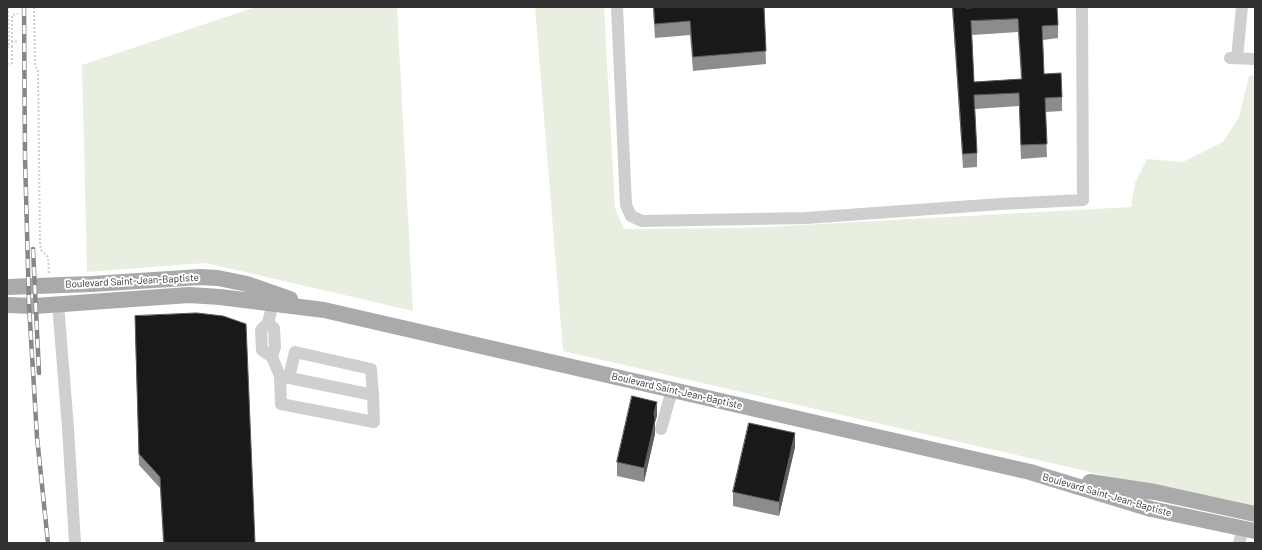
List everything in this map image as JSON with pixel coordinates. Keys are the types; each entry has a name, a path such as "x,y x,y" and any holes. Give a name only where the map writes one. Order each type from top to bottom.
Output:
{"main road":[{"name":"Boulevard Saint-Jean-Baptiste","path":"7,287 92,284 200,277 218,278 247,284 324,310"},
{"name":"Boulevard Saint-Jean-Baptiste","path":"7,305 35,306 189,295 220,297 324,310 1030,472 1155,492 1255,514"},
{"name":"Boulevard Saint-Jean-Baptiste","path":"1030,472 1151,509 1246,534"}],"lane":[{"path":"617,7 626,205 631,216 642,221 806,218 1000,204 1084,200 1082,7"},
{"path":"1242,7 1234,58 1255,60"},
{"path":"273,303 268,322 261,330 262,350 272,357 284,377 373,395"},
{"path":"58,304 75,543"},
{"path":"295,352 371,369 374,422 281,404 284,377 295,352"},
{"path":"662,429 672,390"}],"path":[{"path":"8,7 8,47 12,47"},
{"path":"34,7 35,66 38,70 40,244 41,250 48,257 49,277"},
{"path":"7,64 12,63 12,15 18,14"},
{"path":"12,42 18,41"}],"green space":[{"path":"256,7 397,7 413,311 206,263 87,272 82,65"},
{"path":"535,7 604,7 615,208 624,229 746,228 1131,207 1135,183 1147,159 1183,162 1223,142 1239,117 1249,76 1255,75 1255,507 1238,506 563,351"}],"building":[{"path":"654,7 764,7 766,51 693,57 690,21 655,24"},
{"path":"953,7 1057,7 1058,25 1042,26 1044,74 1061,73 1062,97 1045,98 1047,144 1021,145 1019,93 974,95 977,153 963,154","holes":["1018,19 1022,79 974,82 971,21"]},
{"path":"197,313 223,316 246,324 255,543 164,543 160,477 139,454 135,316"},
{"path":"632,396 657,402 654,413 655,420 644,468 617,462"},
{"path":"749,423 795,433 779,502 733,492"}],"railway":[{"path":"24,7 25,157 29,305 37,437 48,543"},
{"path":"33,249 39,373"}]}
